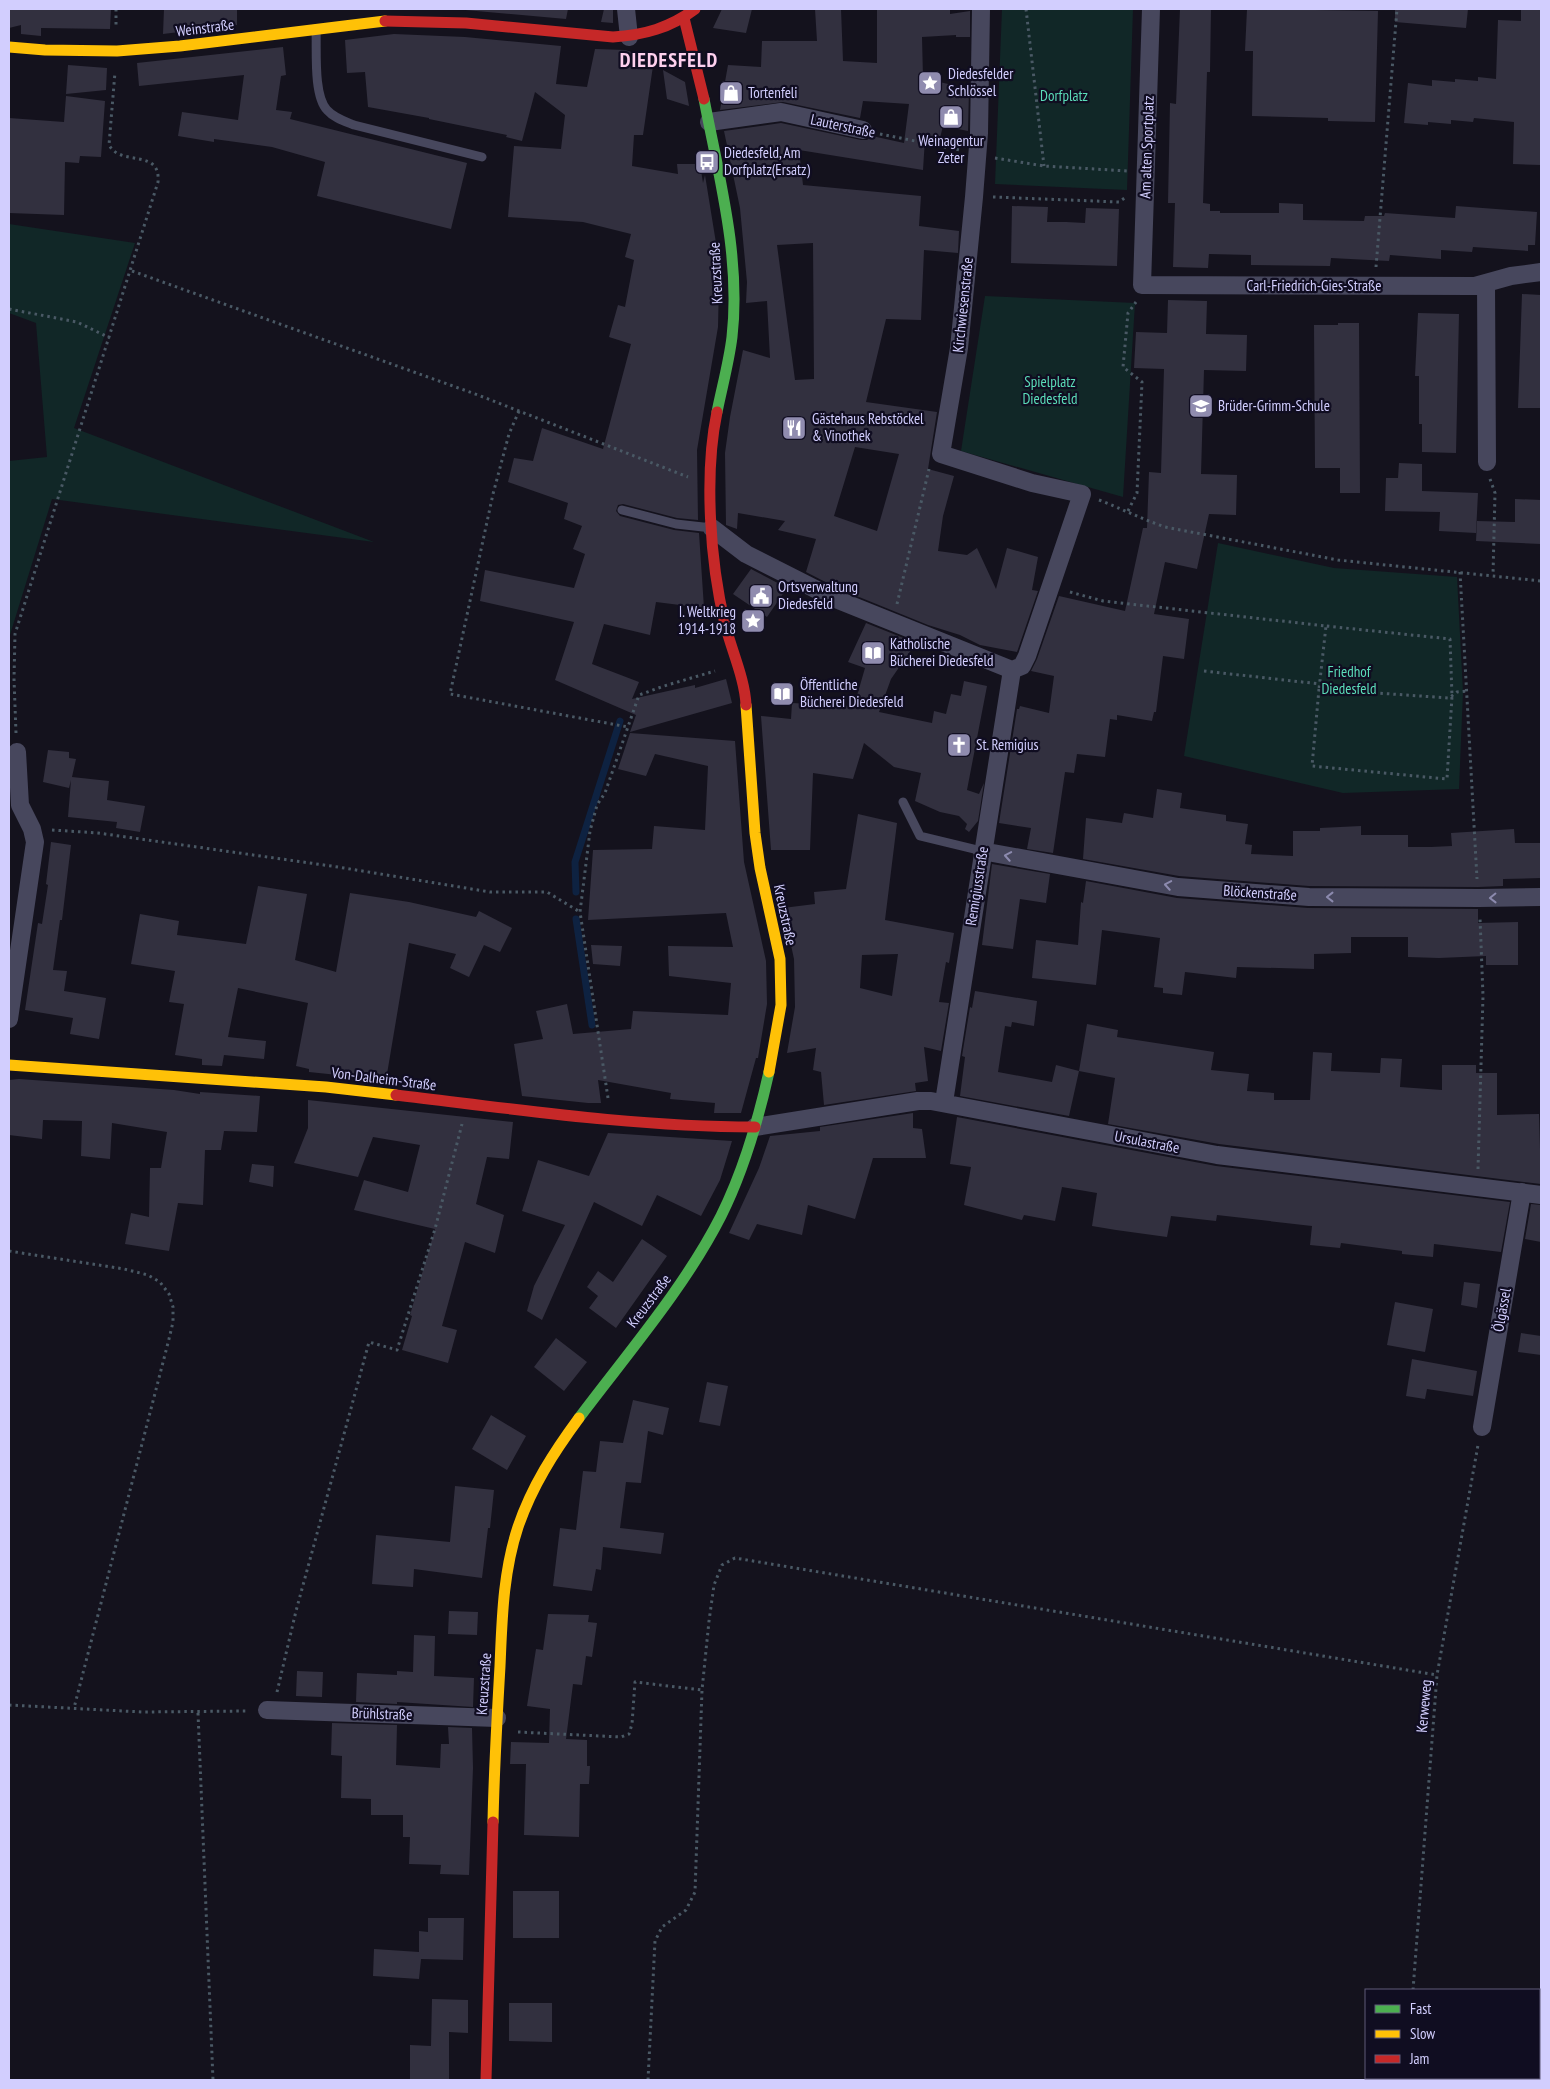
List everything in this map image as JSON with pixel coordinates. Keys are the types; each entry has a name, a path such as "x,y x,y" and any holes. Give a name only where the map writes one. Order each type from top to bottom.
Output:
{"street":[{"path":"626,9 629,37"},
{"name":"Weinstraße","path":"9,47 45,50 117,51 180,46 385,21 424,21 510,26 612,37 629,37 646,35 684,18 696,9"},
{"name":"Kirchwiesenstraße","path":"941,454 959,348 974,197 979,133 981,9"},
{"name":"Am alten Sportplatz","path":"1142,285 1151,9"},
{"name":"Kreuzstraße","path":"486,2080 496,1725 507,1580 514,1543 538,1479 556,1449 663,1308 702,1250 734,1185 755,1127 776,1038 781,980 780,959 757,850 746,699 718,592 712,528 710,484 715,424 732,337 733,310 729,234 700,76 684,18"},
{"name":"Lauterstraße","path":"709,122 781,112 862,130"},
{"name":"Carl-Friedrich-Gies-Straße","path":"1142,285 1475,286 1511,276 1541,272"},
{"path":"1486,284 1487,462"},
{"path":"712,528 746,554 833,598 1012,670 1022,666 1027,656 1082,494 1032,483 941,454"},
{"name":"Remigiusstraße","path":"944,1102 1012,670"},
{"path":"9,1019 35,842 32,829 20,805 17,752"},
{"name":"Blöckenstraße","path":"982,851 1178,887 1309,897 1541,897"},
{"name":"Von-Dalheim-Straße","path":"9,1065 326,1087 611,1120 722,1127 755,1127"},
{"name":"Ursulastraße","path":"755,1127 918,1101 944,1102 1217,1155 1541,1195"},
{"name":"Ölgässel","path":"1482,1427 1522,1192"},
{"name":"Brühlstraße","path":"270,1710 496,1725"}],"lane":[{"path":"316,29 318,92 325,109 331,114 354,125 482,157"},
{"path":"622,510 676,524 712,528"},
{"path":"902,802 920,836 982,851"}],"path":[{"path":"1026,9 1044,166"},
{"path":"1375,286 1397,9"},
{"path":"17,752 14,679 15,634 132,271 159,177 150,161 118,155 109,145 117,51"},
{"name":"Lauterstraße","path":"862,130 976,155 1044,166 1132,172 1146,184"},
{"path":"974,197 1119,202 1146,184"},
{"path":"132,271 478,395 673,473 710,484"},
{"path":"1128,511 1136,493 1142,382 1123,368 1128,313 1140,298 1142,285"},
{"path":"9,309 77,322 110,338"},
{"path":"519,411 509,434 493,494 450,694 628,727"},
{"path":"892,623 932,461 941,454"},
{"path":"1487,462 1487,470 1495,494 1493,575"},
{"path":"1082,494 1165,527 1338,560 1541,581"},
{"path":"1050,587 1103,601 1450,639 1452,696 1447,779 1312,766 1326,626"},
{"path":"611,1120 580,912 581,891 597,805 605,793 639,695 737,665"},
{"path":"1204,671 1320,686 1449,698 1457,692 1467,691"},
{"path":"9,679 14,679"},
{"path":"32,829 98,833 338,867 490,892 547,892 580,912"},
{"path":"9,1705 198,1713 270,1710 369,1342 398,1350 457,1151 467,1104"},
{"path":"9,1251 74,1260 148,1275 160,1282 169,1294 172,1307 169,1339 74,1708"},
{"name":"Kerweweg","path":"1413,1989 1437,1675 1482,1427"},
{"path":"648,2080 655,1941 662,1927 686,1910 695,1892 702,1690 714,1584 722,1565 735,1558 1437,1675"},
{"path":"496,1725 621,1736 629,1734 632,1724 635,1682 702,1690"},
{"path":"198,1713 213,2080"}],"green space":[{"name":"Dorfplatz","path":"1002,9 1133,9 1127,190 995,184"},
{"path":"9,224 135,243 74,428 374,542 52,499 9,638 9,461 47,457 36,323 9,313"},
{"name":"Spielplatz Diedesfeld","path":"985,296 1135,303 1123,497 961,451"},
{"name":"Friedhof Diedesfeld","path":"1218,543 1334,568 1457,577 1463,692 1459,789 1343,793 1184,756"}],"building":[{"path":"9,9 111,9 110,29 41,28 41,36 21,34 21,25 9,28"},
{"path":"164,9 237,9 237,25 163,34"},
{"path":"454,9 568,9 566,19"},
{"path":"604,9 613,9 613,23 601,22"},
{"path":"722,9 752,9 746,33 713,28"},
{"path":"815,9 841,9 843,61 877,63 877,9 950,9 950,14 970,11 970,37 956,37 956,35 922,37 923,78 969,89 968,131 943,126 939,142 925,139 923,170 799,150 803,185 921,196 919,226 959,231 958,253 924,250 921,320 886,319 866,402 937,412 928,469 954,476 943,516 938,551 967,555 977,548 996,589 1007,548 1038,557 1032,590 1038,591 1017,652 980,645 960,635 928,625 837,588 806,572 816,539 778,530 785,521 738,513 737,529 726,525 725,453 743,350 770,358 767,301 746,303 747,282 740,208 724,131 781,123 861,140 867,140 872,136 904,143 909,104 863,101 860,118 783,102 720,110 728,65 761,67 762,41 817,41","holes":["813,243 814,379 795,380 777,245","855,447 899,454 877,531 834,516"]},
{"path":"1180,9 1211,9 1210,72 1207,72 1203,203 1210,204 1210,211 1220,211 1220,213 1279,213 1279,203 1303,204 1303,220 1364,221 1365,216 1384,216 1385,213 1455,218 1456,206 1537,212 1535,245 1528,245 1528,251 1473,247 1472,252 1441,250 1441,259 1390,255 1389,261 1331,258 1330,266 1251,265 1251,255 1209,254 1208,268 1173,267 1175,203 1168,203 1170,103 1176,104"},
{"path":"1247,9 1378,11 1375,122 1328,121 1328,118 1252,116 1253,51 1245,51"},
{"path":"1395,9 1468,9 1466,28 1395,22"},
{"path":"1521,9 1541,9 1541,165 1513,164 1514,122 1474,118 1473,122 1451,120 1451,124 1428,122 1428,125 1404,123 1408,83 1432,86 1432,80 1455,82 1455,79 1478,81 1478,77 1496,79 1498,20 1521,21"},
{"path":"394,34 465,37 561,46 556,84 587,87 595,49 625,50 654,59 643,135 634,135 632,166 678,174 677,164 700,164 703,183 705,175 716,243 719,283 718,327 697,450 698,520 677,518 623,504 618,505 616,511 620,516 674,530 699,533 704,608 656,602 650,635 604,624 592,664 639,682 632,699 695,685 695,688 726,679 732,703 630,732 636,715 555,680 574,622 480,601 485,570 574,588 585,554 573,549 582,526 564,519 568,503 508,482 514,458 533,461 542,428 603,449 631,344 609,337 618,305 625,307 634,260 625,257 631,234 583,222 508,217 514,146 561,149 565,115 535,92 522,141 506,137 507,135 368,107 365,72 347,73 345,40"},
{"path":"283,47 286,75 281,76 276,110 292,112 290,119 467,163 451,229 317,196 325,162 272,147 214,139 214,142 178,136 182,112 238,120 244,75 139,86 137,63"},
{"path":"68,65 107,68 106,90 66,94"},
{"path":"663,70 685,82 689,106 667,99"},
{"path":"66,96 105,101 101,157 80,156 79,163 65,162 64,215 9,213 9,118 64,122"},
{"path":"1012,206 1048,207 1047,222 1085,223 1086,208 1119,209 1117,266 1011,263"},
{"path":"1522,294 1541,295 1541,408 1518,408"},
{"path":"1168,300 1207,301 1206,334 1247,335 1246,371 1204,370 1201,474 1237,475 1236,515 1209,514 1197,569 1165,562 1154,614 1189,619 1184,659 1163,656 1156,712 1154,712 1152,721 1117,715 1117,720 1110,719 1105,757 1077,754 1074,773 1065,772 1053,853 1027,849 1031,828 999,823 1017,709 1020,706 1049,713 1054,676 1031,671 1059,596 1125,611 1143,528 1147,528 1149,472 1161,473 1164,369 1134,368 1136,332 1167,333"},
{"path":"1418,313 1459,314 1456,453 1422,452 1422,424 1419,424 1419,376 1415,376"},
{"path":"1338,323 1359,323 1360,493 1340,493 1340,468 1315,468 1314,325 1338,325"},
{"path":"1399,463 1422,464 1422,491 1478,493 1476,533 1439,531 1440,512 1385,511 1386,478 1398,478"},
{"path":"1515,499 1541,500 1541,544 1476,541 1477,521 1515,522"},
{"path":"751,569 787,588 767,617 733,594"},
{"path":"866,623 916,643 891,679 879,712 932,723 934,711 946,714 951,694 961,696 964,681 987,686 967,790 979,794 984,783 978,821 969,832 965,829 967,824 959,816 940,812 915,801 921,773 894,767 864,743 853,779 813,773 810,850 771,850 761,716 791,719 792,703 854,706 865,668 848,662"},
{"path":"630,733 735,741 744,862 766,961 767,1004 758,1058 756,1058 741,1113 714,1113 715,1103 670,1099 671,1093 598,1080 601,1103 522,1096 514,1044 543,1039 536,1011 567,1004 573,1034 631,1029 633,1011 728,1015 731,983 669,976 668,946 733,947 726,913 588,920 593,850 652,849 654,826 705,830 708,766 655,754 646,776 618,769"},
{"path":"48,750 69,752 69,758 76,759 72,777 109,781 107,800 145,806 140,832 116,828 117,822 68,817 71,780 69,788 43,782"},
{"path":"1157,789 1182,793 1180,808 1226,815 1226,821 1248,824 1245,844 1252,845 1251,854 1293,856 1293,831 1320,831 1320,828 1361,826 1361,835 1408,835 1408,847 1452,846 1451,833 1514,829 1515,843 1541,843 1541,878 1503,879 1503,886 1478,887 1309,886 1179,876 1083,859 1086,818 1122,823 1124,813 1153,818"},
{"path":"858,814 897,823 885,920 954,933 949,963 946,962 939,1002 949,1003 941,1051 924,1047 928,1081 915,1083 916,1091 824,1105 821,1072 813,1070 816,1048 787,1053 795,1007 794,959 783,908 815,904 814,892 846,889","holes":["898,954 892,996 860,988 862,955"]},
{"path":"51,842 71,845 62,920 60,920 53,970 67,971 64,991 106,998 99,1039 70,1034 73,1018 25,1010 38,923 42,924 48,885 46,884"},
{"path":"992,864 1050,874 1046,903 1020,899 1013,949 982,945"},
{"path":"1086,881 1177,898 1308,908 1478,909 1478,923 1518,922 1518,965 1486,965 1486,956 1408,957 1408,937 1351,937 1351,953 1314,954 1314,969 1237,967 1236,978 1185,972 1182,995 1163,993 1163,988 1154,987 1160,938 1102,930 1096,985 1032,978 1036,940 1078,945 1081,902 1083,903"},
{"path":"258,886 307,894 295,960 336,972 350,893 409,902 476,917 479,911 512,928 500,952 484,945 469,977 450,968 456,954 409,943 386,1080 309,1072 309,1069 296,1066 308,1003 238,988 228,1037 266,1041 264,1059 224,1055 222,1066 202,1065 202,1059 175,1055 184,1004 169,1002 175,971 131,964 140,914 179,921 177,935 246,944"},
{"path":"591,945 622,946 620,966 593,964"},
{"path":"975,991 1037,1001 1034,1026 1012,1022 1011,1027 1005,1026 998,1072 1052,1082 1056,1065 1079,1071 1069,1116 960,1096 965,1057 962,1056 970,1007 972,1008"},
{"path":"1087,1024 1118,1030 1117,1037 1214,1052 1211,1070 1249,1074 1247,1091 1274,1093 1274,1100 1310,1100 1313,1052 1332,1053 1331,1071 1380,1073 1381,1058 1402,1059 1400,1087 1442,1090 1442,1065 1476,1065 1476,1073 1497,1073 1497,1115 1539,1114 1541,1184 1219,1144 1108,1124 1115,1078 1079,1071"},
{"path":"19,1079 174,1090 200,1094 200,1092 260,1096 257,1132 224,1131 221,1150 205,1150 203,1205 178,1203 169,1251 125,1244 131,1213 149,1217 150,1168 161,1168 167,1132 112,1123 110,1159 81,1156 82,1121 43,1120 42,1139 9,1135 9,1080"},
{"path":"308,1100 513,1122 509,1159 487,1157 476,1204 504,1215 495,1253 465,1242 442,1326 457,1330 448,1363 402,1350 435,1229 354,1210 364,1180 408,1192 420,1145 373,1137 358,1177 294,1163 308,1128"},
{"path":"913,1113 913,1128 922,1129 926,1158 873,1158 855,1219 808,1205 802,1235 757,1224 749,1240 729,1233 759,1168 770,1136 820,1131 820,1127"},
{"path":"957,1117 1216,1166 1510,1202 1501,1252 1434,1244 1433,1257 1402,1254 1402,1251 1341,1243 1340,1248 1310,1245 1312,1226 1217,1215 1216,1221 1171,1216 1167,1237 1116,1230 1092,1226 1097,1193 1062,1187 1055,1221 1024,1215 1022,1220 964,1205 971,1167 950,1164"},
{"path":"608,1133 732,1141 720,1180 701,1216 657,1195 642,1226 594,1202 542,1320 527,1311 534,1286 565,1225 522,1211 538,1160 589,1176"},
{"path":"252,1164 274,1166 273,1187 249,1182"},
{"path":"1531,1204 1541,1205 1541,1242 1525,1239"},
{"path":"642,1239 667,1256 616,1328 589,1308 598,1296 587,1287 598,1271 613,1282"},
{"path":"1464,1282 1480,1284 1477,1308 1461,1305"},
{"path":"1395,1302 1433,1309 1425,1352 1387,1345"},
{"path":"1521,1333 1541,1336 1541,1355 1518,1352"},
{"path":"556,1338 587,1362 564,1391 534,1367"},
{"path":"1412,1359 1477,1371 1473,1396 1427,1389 1425,1399 1406,1396"},
{"path":"707,1382 728,1386 720,1426 699,1422"},
{"path":"633,1400 669,1408 663,1435 648,1431 641,1483 626,1482 620,1528 664,1533 661,1554 603,1547 601,1570 596,1569 592,1591 553,1586 560,1528 576,1530 583,1471 596,1472 600,1441 623,1443"},
{"path":"491,1415 526,1436 507,1470 472,1449"},
{"path":"455,1486 494,1490 482,1578 414,1569 413,1587 372,1584 376,1535 450,1542"},
{"path":"449,1611 478,1612 477,1635 448,1634"},
{"path":"548,1614 589,1615 588,1622 597,1623 592,1657 586,1656 582,1685 573,1684 566,1739 587,1740 587,1766 590,1766 589,1784 580,1784 579,1837 524,1835 526,1764 510,1764 511,1742 549,1743 550,1709 527,1706 536,1649 543,1650"},
{"path":"414,1635 435,1636 434,1676 474,1678 473,1707 397,1702 397,1704 356,1702 357,1673 397,1675 397,1671 413,1672"},
{"path":"297,1671 323,1672 322,1697 296,1696"},
{"path":"332,1723 397,1725 396,1765 440,1768 441,1744 449,1744 448,1727 472,1728 473,1768 469,1875 440,1874 441,1865 409,1864 410,1837 403,1837 403,1815 371,1815 371,1799 341,1798 342,1756 331,1755"},
{"path":"513,1891 559,1891 559,1938 513,1938"},
{"path":"428,1918 464,1918 463,1960 421,1959 419,1979 373,1976 374,1949 419,1952 419,1931 428,1932"},
{"path":"432,1999 468,2000 468,2033 449,2032 449,2080 410,2080 410,2045 431,2046"},
{"path":"509,2003 552,2003 552,2042 509,2041"}],"waterway":[{"path":"576,892 575,862 620,721"},
{"path":"576,919 592,1025"}],"traffic: fast":[{"path":"704,99 722,188 734,277 732,337 717,412"},
{"path":"579,1418 673,1294 707,1242 729,1199 743,1163 755,1127 769,1072"}],"traffic: slow":[{"path":"9,47 45,50 117,51 180,46 385,21"},
{"path":"746,705 755,833 760,868 780,959 781,1005 769,1072"},
{"path":"9,1065 326,1087 396,1095"},
{"path":"493,1822 503,1613 509,1561 518,1527 530,1497 552,1457 579,1418"}],"traffic: jam":[{"path":"385,21 466,23 613,37 646,32 666,26 695,9"},
{"path":"684,18 704,99"},
{"path":"717,412 711,463 712,546 725,624 743,685 746,705"},
{"path":"396,1095 620,1121 755,1127"},
{"path":"486,2080 493,1822"}],"place":[{"name":"Diedesfelder Schlössel","path":"930,83"},
{"name":"Tortenfeli","path":"731,93"},
{"name":"Weinagentur Zeter","path":"951,117"},
{"name":"Diedesfeld, Am Dorfplatz(Ersatz)","path":"707,162"},
{"name":"Brüder-Grimm-Schule","path":"1201,406"},
{"name":"Gästehaus Rebstöckel & Vinothek","path":"794,428"},
{"name":"Ortsverwaltung Diedesfeld","path":"761,596"},
{"name":"I. Weltkrieg 1914-1918","path":"753,621"},
{"name":"Katholische Bücherei Diedesfeld","path":"873,653"},
{"name":"Öffentliche Bücherei Diedesfeld","path":"782,694"},
{"name":"St. Remigius","path":"959,745"}],"district":[{"name":"DIEDESFELD","path":"669,60"}]}
